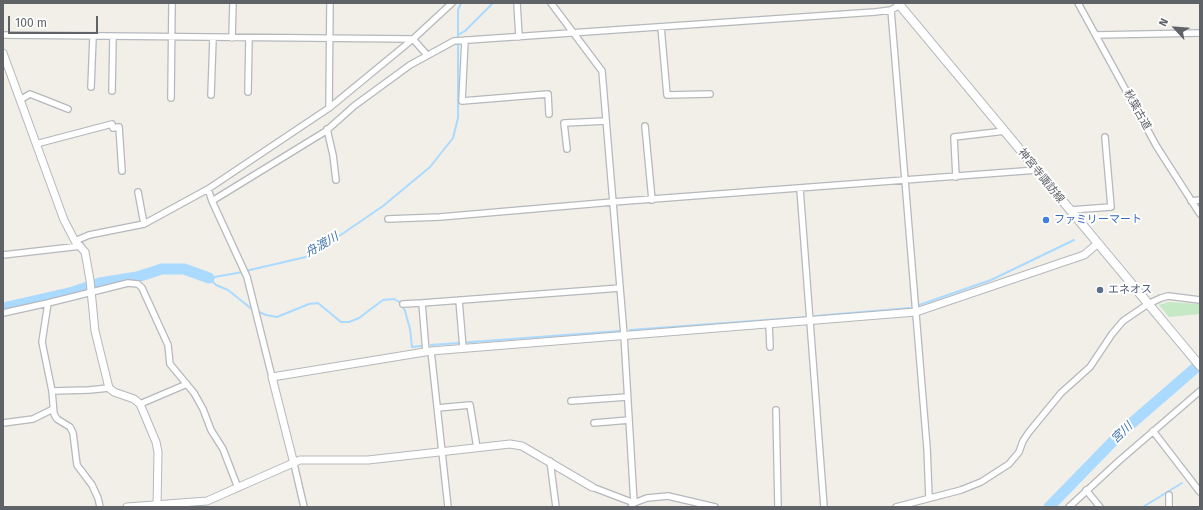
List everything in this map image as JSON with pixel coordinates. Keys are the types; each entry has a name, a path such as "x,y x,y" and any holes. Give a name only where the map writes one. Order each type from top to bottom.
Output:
{"main road":[{"name":"神宮寺諏訪線","path":"899,4 1200,366"}],"street":[{"path":"171,98 172,3"},
{"path":"232,38 233,3"},
{"path":"329,108 330,3"},
{"path":"3,255 78,244 89,235 144,224 208,189 329,108 413,39 452,3"},
{"path":"518,3 519,37"},
{"path":"550,3 602,71 624,334 632,505"},
{"name":"秋葉古道","path":"1078,3 1157,147 1200,214"},
{"path":"212,202 327,129 354,106 410,65 454,41 574,34 875,12 891,10 899,4"},
{"path":"891,10 927,448 929,498"},
{"path":"661,27 667,95 710,94"},
{"path":"1096,35 1200,34"},
{"path":"3,35 172,38 413,39 427,55"},
{"path":"90,87 93,37"},
{"path":"112,91 113,37"},
{"path":"211,95 213,38"},
{"path":"248,92 249,38"},
{"path":"464,40 462,101 548,94 548,114"},
{"path":"3,53 4,62 20,100 64,220 78,244 85,252 90,280 95,331 108,388"},
{"path":"20,100 30,94 68,109"},
{"path":"567,149 564,123 606,121"},
{"path":"36,144 112,124 113,128 119,127 122,171"},
{"path":"645,126 652,200"},
{"path":"327,129 333,155 336,180"},
{"path":"956,177 954,137 1005,131"},
{"path":"1070,210 1111,207 1105,137"},
{"path":"388,219 440,217 613,202 800,189 905,179 956,177 1037,170"},
{"path":"208,189 212,202 246,275 256,309 304,507"},
{"path":"800,189 824,507"},
{"path":"138,192 144,224"},
{"path":"1191,201 1200,200"},
{"path":"272,377 429,351 624,334 916,312 1084,256 1098,244"},
{"path":"3,313 120,284 138,284 158,320 168,345 172,369 187,384 203,409 210,430 223,449 238,488"},
{"path":"403,304 422,304 620,288"},
{"path":"896,507 961,490 981,482 1009,464 1019,452 1023,441 1029,432 1061,393 1090,367 1112,334 1123,321 1148,304 1168,296 1200,300"},
{"path":"459,300 463,348"},
{"path":"48,303 42,342 52,391 54,414 57,419 70,426 73,433 77,465 92,485 100,507"},
{"path":"422,304 437,408 448,507"},
{"path":"769,324 770,347"},
{"path":"140,404 187,384"},
{"path":"52,391 108,388 114,392 134,399 140,404 156,442 158,452 157,505"},
{"path":"1069,507 1086,490 1200,391"},
{"path":"571,401 627,397"},
{"path":"437,408 470,405 477,448"},
{"path":"3,423 33,419 53,409"},
{"path":"776,410 778,507"},
{"path":"594,423 629,420"},
{"path":"1154,431 1200,492"},
{"path":"127,507 207,501 294,464 300,460 368,460 510,444 522,446 550,460 592,487 632,505 647,498 668,496 715,507"},
{"path":"550,460 556,507"},
{"path":"1086,490 1100,507"},
{"path":"1169,495 1169,507"}],"green space":[{"path":"1168,302 1200,304 1200,314 1169,317 1159,305"}],"waterway":[{"name":"舟渡川","path":"209,278 310,256 383,206 430,167 453,138 458,118 458,10 461,3"},
{"path":"458,35 465,31 493,3"},
{"path":"919,305 991,280 1074,240"},
{"name":"舟渡川","path":"3,308 73,292 100,283 137,277 162,269 184,269 209,278"},
{"path":"209,278 216,285 228,290 253,310"},
{"path":"257,311 266,315 277,317 309,304 318,303 341,322 349,322 359,318 383,300 394,299 401,303 405,311 410,329 412,347 421,346"},
{"path":"815,316 910,308"},
{"path":"630,330 807,317"},
{"path":"431,345 619,331"},
{"name":"宮川","path":"1049,507 1125,429 1200,364"},
{"path":"1143,507 1182,483"}],"place":[{"name":"ファミリーマート","path":"1046,220"},
{"name":"エネオス","path":"1100,290"}]}
